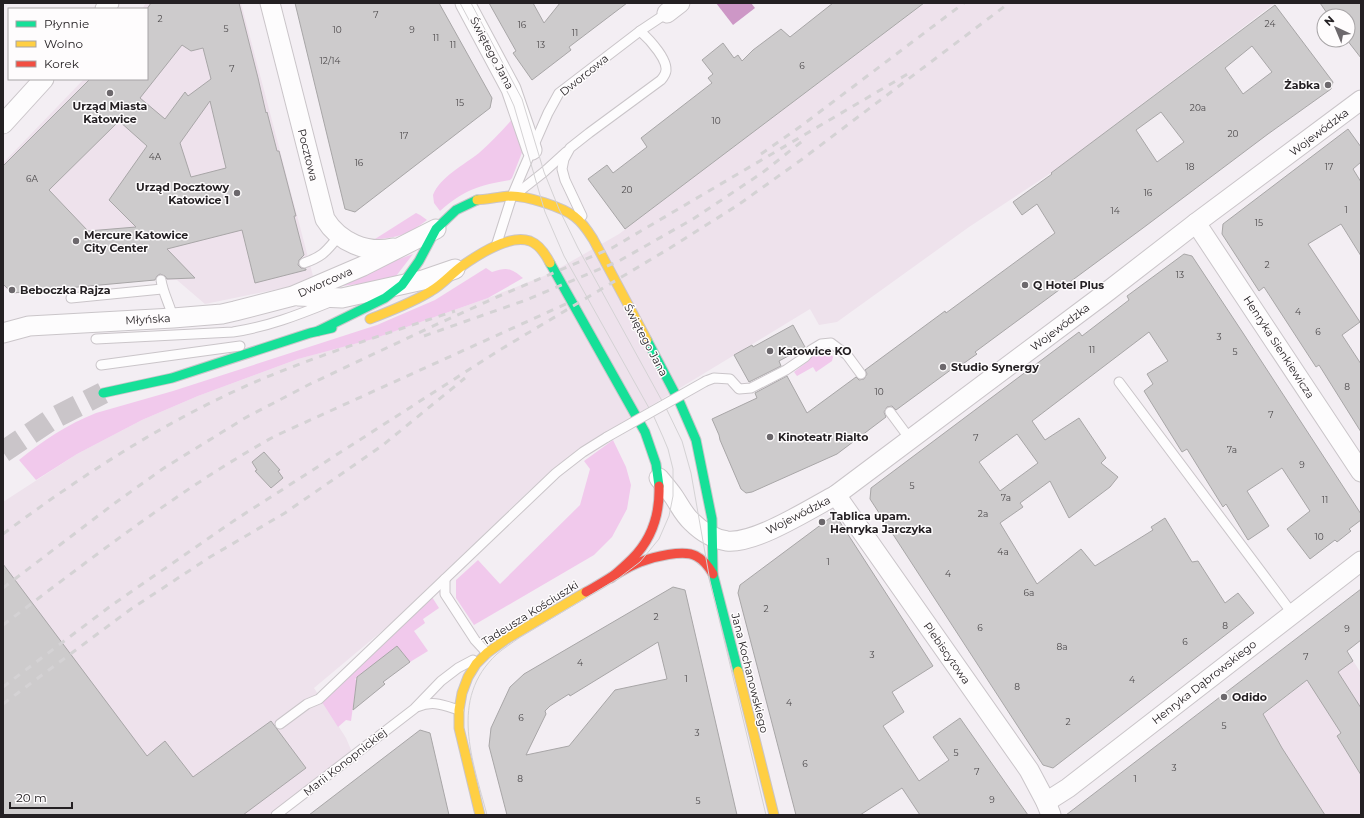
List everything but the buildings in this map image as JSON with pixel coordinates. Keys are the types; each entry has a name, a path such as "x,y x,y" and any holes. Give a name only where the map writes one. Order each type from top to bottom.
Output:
{"street":[{"name":"Pocztowa","path":"270,3 325,219 330,228 339,236 359,247 384,250 403,246"},
{"name":"Świętego Jana","path":"465,3 511,88 532,150"},
{"path":"3,124 43,80"},
{"name":"Wojewódzka","path":"659,478 673,496 684,514 693,524 706,534 726,541 757,536 836,495 1097,300 1196,222 1361,100"},
{"name":"Świętego Jana","path":"512,196 542,202 574,216 593,239 680,403 696,440 712,519 712,536"},
{"name":"Dworcowa","path":"293,296 363,266 436,229 456,210 476,200 512,196"},
{"name":"Henryka Sienkiewicza","path":"1196,222 1361,472"},
{"name":"Dworcowa","path":"314,332 385,298 402,286 419,261 436,229"},
{"path":"496,244 511,240 522,240 535,244 544,252 645,432 651,446 659,478"},
{"name":"Dworcowa","path":"103,393 172,378 314,332 359,323 386,313 432,291 462,266 496,244"},
{"name":"Dworcowa","path":"293,296 342,298 402,286 462,266"},
{"name":"Młyńska","path":"3,333 29,326 222,314 293,296"},
{"name":"Tadeusza Kościuszki","path":"611,578 634,557 647,540 654,526 659,506 659,478"},
{"name":"Plebiscytowa","path":"836,495 1029,770 1049,809"},
{"name":"Jana Kochanowskiego","path":"712,536 713,574 774,815"},
{"name":"Tadeusza Kościuszki","path":"480,815 459,728 459,710 462,693 468,677 476,664 487,653 508,638 640,562 676,553 685,553 696,556 707,565 713,574"},
{"name":"Henryka Dąbrowskiego","path":"1049,809 1068,788 1361,561"}],"lane":[{"name":"Dworcowa","path":"496,244 512,196 548,113 559,93 640,31 673,8"},
{"path":"512,196 544,172 589,132 661,80 666,74 666,66 662,58 647,37 640,31"},
{"path":"570,148 564,159 562,169 565,180 593,239"},
{"path":"304,263 319,258 327,251 339,236"},
{"path":"71,298 161,284 174,318"},
{"path":"96,339 233,332 280,322 342,298"},
{"path":"101,365 204,352 314,332"},
{"path":"280,724 306,704 319,699 556,473 583,452 607,437 706,381 714,378 730,379 739,389 751,388 786,370 821,344 831,343 847,355 861,374"},
{"path":"1119,382 1292,613"},
{"path":"890,412 910,439"},
{"path":"445,579 445,594 475,640 487,653"},
{"name":"Marii Konopnickiej","path":"276,815 414,709 441,681 458,668 487,653"},
{"name":"Marii Konopnickiej","path":"414,709 426,704 440,704 459,710"}],"shaded area":[{"path":"146,3 241,3 313,276 288,287 205,304 177,280 155,280 11,294 3,286 3,163 83,80 148,80 148,8 143,8"},
{"path":"716,3 751,3 755,8 733,25"},
{"path":"925,3 1275,3 1051,173 969,227 837,322 819,325 810,309 614,428 530,490 388,626 314,688 346,738 352,752 268,815 3,815 3,502 77,454 142,420 198,396 298,359 373,339 488,298 549,274 619,234"},
{"path":"514,117 523,150 512,178 510,180 481,186 465,193 440,211 434,203 433,195 436,189 447,177 479,153"},
{"path":"416,213 427,220 409,232 389,238 375,239"},
{"path":"413,254 393,280 341,286 394,261"},
{"path":"486,268 492,272 501,269 509,269 523,278 488,298 373,339 298,359 198,396 142,420 77,454 36,480 19,460 37,446 75,422 96,413 173,391 377,325 435,300"},
{"path":"821,351 829,352 833,357 832,361 816,372 813,367 797,376 794,372 808,361 814,353"},
{"path":"613,440 626,467 631,485 627,509 612,537 594,555 474,625 456,598 456,580 478,560 500,584 580,505 590,469 584,461"},
{"path":"432,597 439,608 423,619 425,623 414,631 428,651 410,662 397,646 355,679 361,687 355,692 351,721 346,720 338,727 322,702"},
{"path":"1346,650 1361,673 1361,815 1325,815 1282,748 1263,715"}],"tunnel":[{"path":"3,452 52,419 103,393"}],"tram line":[{"path":"460,3 514,106 545,212 564,256 654,417 668,449 673,469 673,496 669,516 659,539 640,562 619,578 519,638 497,654 482,672 473,691 469,710 468,731 471,752 487,815"},
{"path":"471,3 522,99 544,172 559,209 578,248 667,410 682,441 691,473 710,581 766,815"}],"railway":[{"path":"761,154 801,126 964,3"},
{"path":"3,687 112,605 235,520 498,351 670,248 738,205 801,160 1009,3"},
{"path":"3,588 115,503 164,468 245,418 310,384 431,327 612,248 911,72"},
{"path":"424,336 526,300 619,261 693,219 762,173 805,139"},
{"path":"3,625 102,550 170,502 204,479 275,436 568,303"},
{"path":"3,534 91,472 121,453 152,434 215,401 248,385 299,364 455,311"},
{"path":"3,704 131,609 210,557 285,513 383,445 465,378"}],"traffic: fast":[{"path":"318,331 385,298 402,285 419,261 436,229 456,210 477,200"},
{"path":"550,263 645,432 656,464 659,486"},
{"path":"103,393 172,378 310,333 332,328"},
{"path":"647,340 680,403 696,440 712,519 713,574 738,671"}],"traffic: slow":[{"path":"477,200 518,196 554,206 578,219 593,239 647,340"},
{"path":"370,319 435,289 469,261 494,246 513,240 530,241 534,243 545,254 550,263"},
{"path":"480,815 459,728 459,710 462,693 468,677 476,664 487,653 508,638 586,592"},
{"path":"738,671 774,815"}],"traffic: jam":[{"path":"611,578 639,551 650,534 658,506 659,486"},
{"path":"586,592 633,565 668,554 684,553 696,556 706,564 713,574"}],"place":[{"name":"Żabka","path":"1328,85"},
{"name":"Urząd Miasta Katowice","path":"110,93"},
{"name":"Urząd Pocztowy Katowice 1","path":"237,193"},
{"name":"Mercure Katowice City Center","path":"76,241"},
{"name":"Q Hotel Plus","path":"1025,285"},
{"name":"Beboczka Rajza","path":"12,290"},
{"name":"Katowice KO","path":"770,351"},
{"name":"Studio Synergy","path":"943,367"},
{"name":"Kinoteatr Rialto","path":"770,437"},
{"name":"Tablica upam. Henryka Jarczyka","path":"822,522"},
{"name":"Odido","path":"1224,697"}]}
